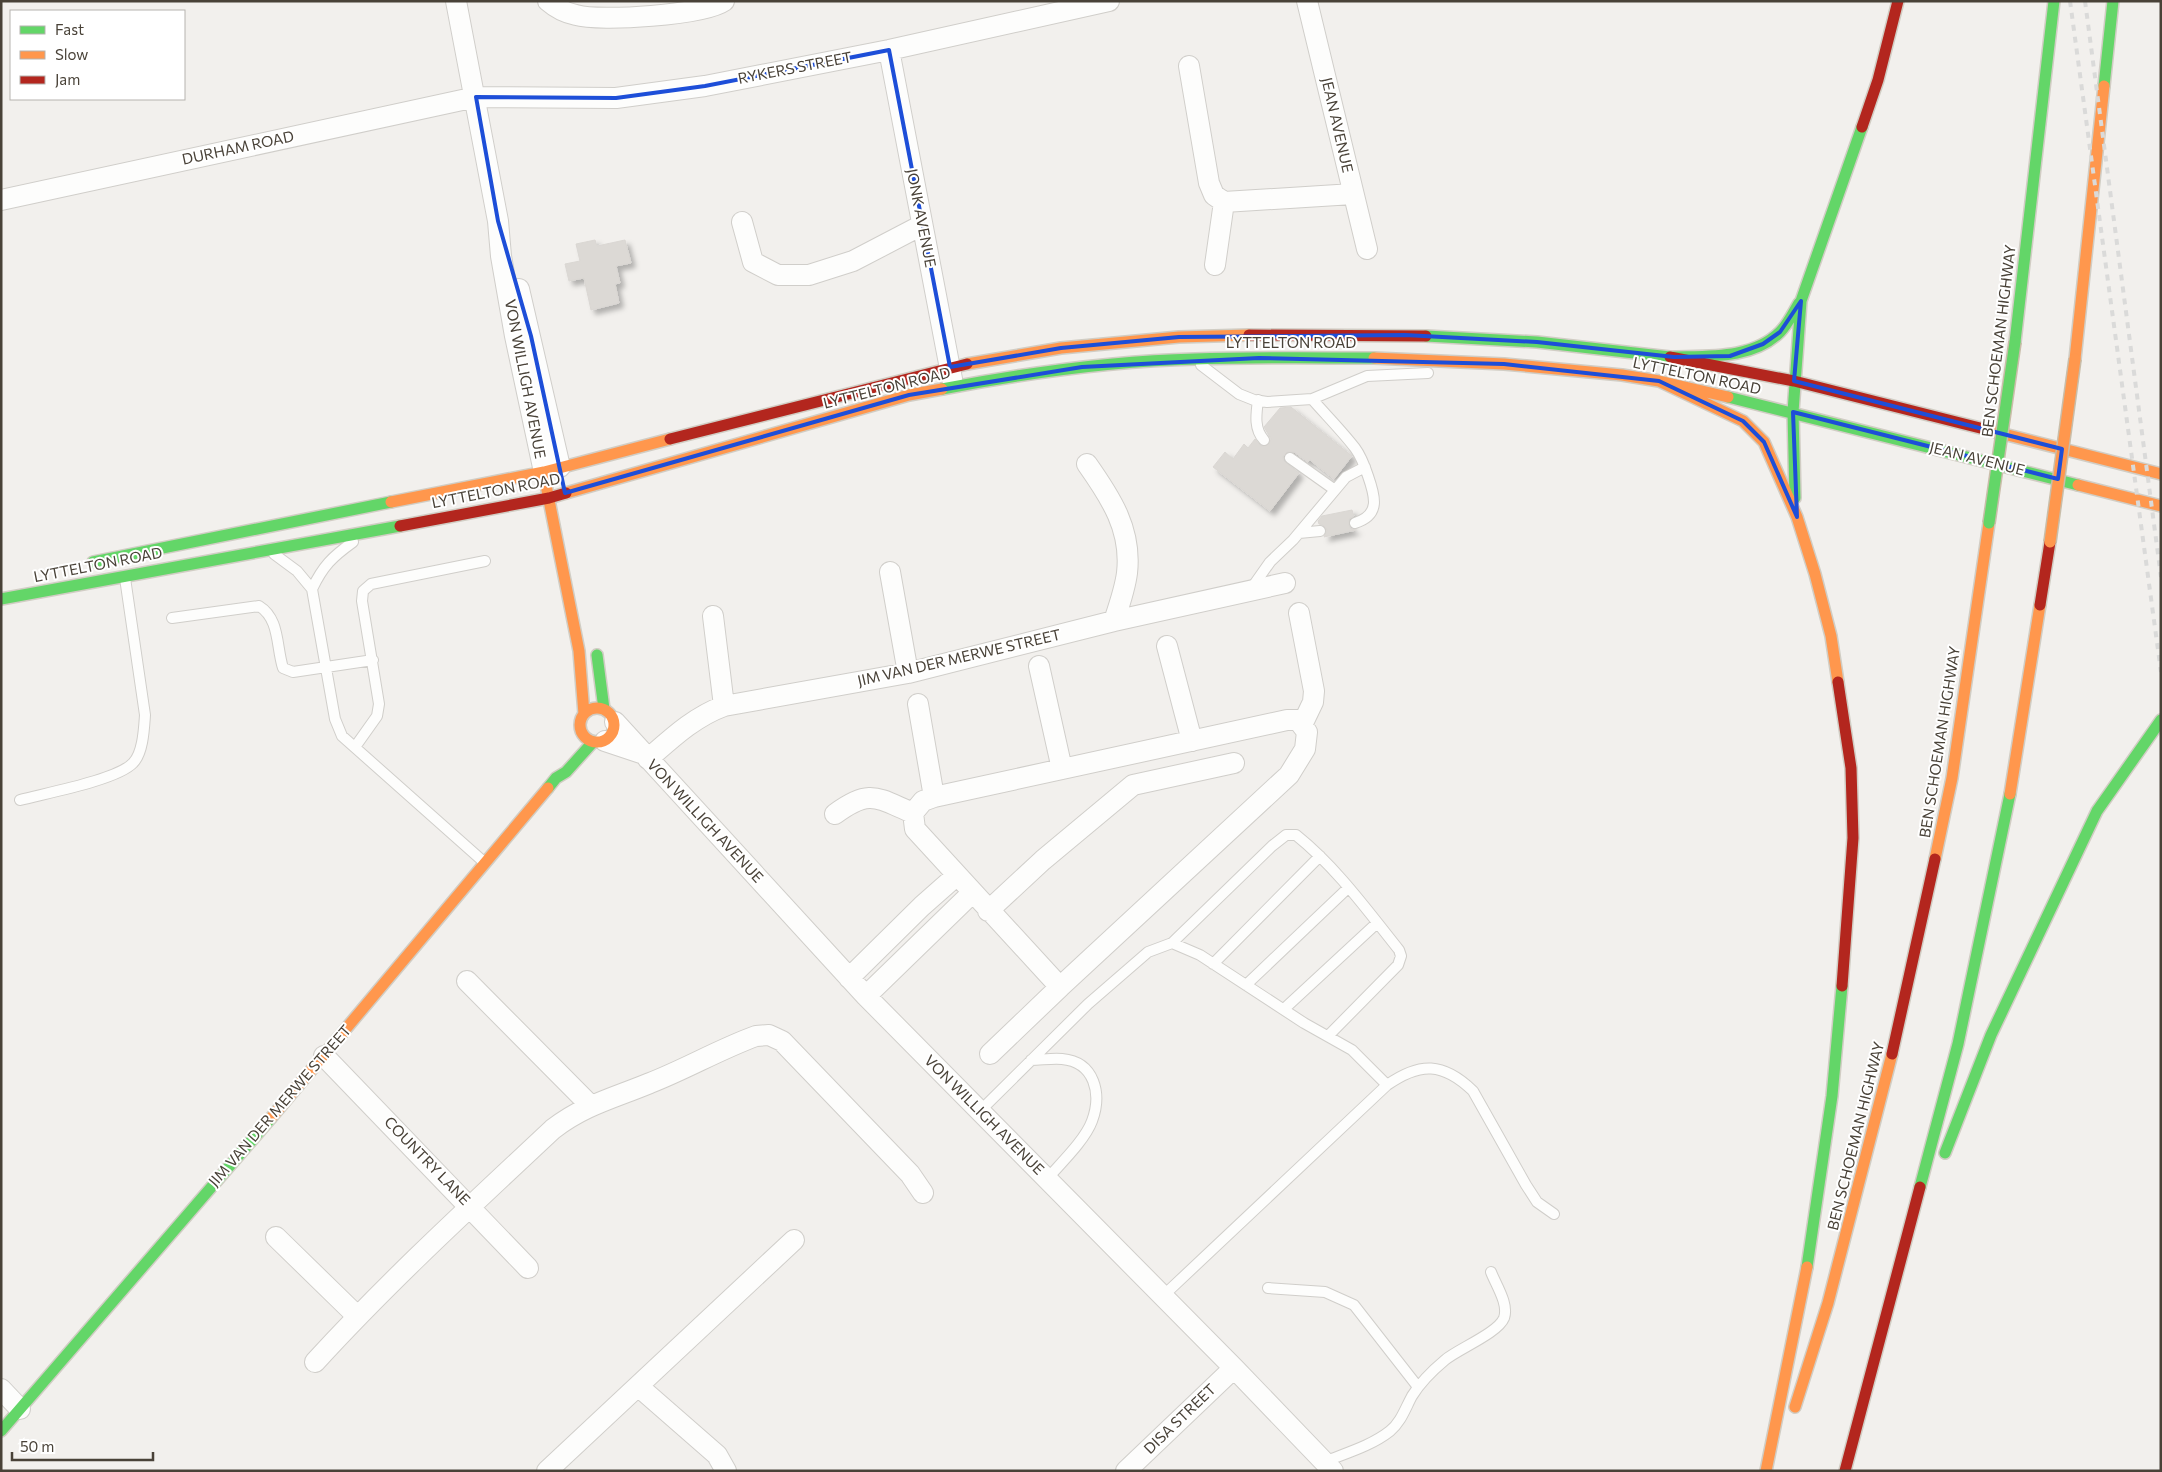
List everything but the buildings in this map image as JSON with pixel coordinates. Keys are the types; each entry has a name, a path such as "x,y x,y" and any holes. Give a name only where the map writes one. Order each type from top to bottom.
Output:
{"main road":[{"path":"1797,517 1793,462 1793,412 1801,301 1878,80 1898,1"},
{"name":"BEN SCHOEMAN HIGHWAY","path":"1793,1415 1828,1303 1902,1018 1952,778 2015,342 2054,1"},
{"path":"1845,1471 1958,1044 2008,806 2050,542 2075,359 2113,1"},
{"path":"1674,357 1730,356 1748,351 1763,344 1780,332 1801,301"},
{"name":"LYTTELTON ROAD","path":"1,599 549,498 560,483 1061,348 1179,338 1300,334 1405,335 1537,342 1674,357 1794,381"},
{"name":"LYTTELTON ROAD","path":"78,565 560,483 909,395 952,377 1022,374 1082,367 1194,359 1377,358 1504,364 1622,375 1659,381 1793,412"},
{"path":"1659,381 1743,421 1764,442 1797,517 1815,574 1831,636 1851,768 1853,838 1832,1096 1803,1293 1766,1471"},
{"name":"JEAN AVENUE","path":"1794,381 2161,474"},
{"name":"JEAN AVENUE","path":"1793,412 2161,506"},
{"name":"VON WILLIGH AVENUE","path":"560,483 549,498 579,652 584,714"},
{"path":"580,728 583,734 599,741 613,733 596,648"},
{"path":"572,743 580,728 581,718 584,714 593,708 609,715"},
{"path":"1941,1165 1991,1034 2097,811 2161,720"},
{"name":"JIM VAN DER MERWE STREET","path":"556,778 566,772 599,741"},
{"name":"JIM VAN DER MERWE STREET","path":"1,1431 324,1056 486,864 556,778 565,755"},
{"path":"1850,1471 1901,1306"},
{"path":"1775,1471 1784,1443"}],"street":[{"name":"VON WILLIGH AVENUE","path":"456,1 476,97 498,221 501,256 515,336 560,483"},
{"path":"548,1 555,7 576,15 607,18 706,9 724,1"},
{"name":"RYKERS STREET","path":"476,97 624,97 705,86 889,50 1109,1"},
{"name":"JEAN AVENUE","path":"1307,1 1367,249"},
{"name":"JONK AVENUE","path":"889,50 952,377"},
{"path":"1189,66 1209,183 1214,195 1224,202 1353,194"},
{"name":"DURHAM ROAD","path":"1,200 476,97"},
{"path":"1215,265 1224,202"},
{"path":"742,222 754,262 778,275 809,275 853,261 922,225"},
{"path":"1087,464 1113,500 1125,530 1127,573 1114,621"},
{"path":"890,572 908,673"},
{"name":"JIM VAN DER MERWE STREET","path":"645,756 690,723 706,713 724,706 908,673 1114,621 1285,583"},
{"path":"1299,612 1314,691 1313,702 1302,725"},
{"path":"712,616 724,706"},
{"path":"1167,646 1192,741"},
{"path":"1039,666 1062,769"},
{"path":"918,704 934,798"},
{"name":"VON WILLIGH AVENUE","path":"609,715 866,996 1234,1368 1328,1466"},
{"path":"990,1054 1289,775 1305,749 1307,732 1298,720 1287,720 923,801 914,812 915,828 956,876 1060,988"},
{"name":"VON WILLIGH AVENUE","path":"599,741 645,756"},
{"path":"988,910 1043,860 1132,785 1234,763"},
{"path":"835,814 852,801 875,798 914,812"},
{"path":"849,978 922,906 956,876"},
{"path":"866,996 972,893"},
{"path":"467,980 590,1105"},
{"path":"315,1362 357,1316 553,1129 590,1105 651,1083 756,1036 769,1035 782,1041 795,1053 910,1174 923,1193"},
{"name":"COUNTRY LANE","path":"324,1056 471,1206 528,1268"},
{"path":"276,1237 357,1316"},
{"path":"546,1471 794,1240"},
{"name":"DISA STREET","path":"1126,1471 1234,1368"},
{"path":"638,1386 716,1455 726,1471"},
{"path":"1,1389 20,1409"}],"lane":[{"path":"1194,359 1239,394 1258,400 1312,399 1367,376 1422,374 1504,364"},
{"path":"1312,399 1357,450 1365,467 1374,494 1374,506 1368,517 1355,523"},
{"path":"1258,400 1256,420 1258,430 1264,440"},
{"path":"1290,458 1335,490"},
{"path":"1250,591 1270,562 1299,533 1351,472 1365,467"},
{"path":"1299,533 1320,530"},
{"path":"312,589 322,569 332,558 368,532"},
{"path":"268,549 297,571 312,589 336,719 342,736 486,864"},
{"path":"355,747 377,716 379,704 362,601 363,592 371,584 485,561"},
{"path":"20,800 118,774 135,762 144,738 145,715 124,575"},
{"path":"172,618 259,606 268,612 273,620 283,668 293,672 373,660"},
{"path":"980,1111 1088,1004 1148,952 1172,944 1272,846 1286,836 1296,835 1320,856 1399,950 1401,956 1398,965 1329,1035"},
{"path":"1213,964 1320,856"},
{"path":"1246,985 1348,888"},
{"path":"1284,1009 1377,923"},
{"path":"1172,944 1200,955 1352,1050 1387,1085"},
{"path":"1031,1060 1062,1059 1078,1063 1095,1083 1097,1094 1092,1121 1047,1179"},
{"path":"1163,1296 1387,1085 1410,1071 1423,1068 1445,1072 1462,1081 1473,1091 1538,1202 1554,1214"},
{"path":"1328,1466 1390,1431 1399,1422 1418,1386 1445,1360 1493,1330 1504,1320 1505,1306 1491,1272"},
{"path":"1268,1288 1325,1292 1354,1305 1418,1386"}],"highlighted area":[{"path":"889,50 950,367 1061,348 1179,337 1405,335 1537,342 1674,357 1730,356 1763,344 1780,332 1801,301 1794,381 2062,449 2058,479 1793,412 1797,517 1764,442 1743,421 1659,381 1504,364 1259,358 1082,367 909,395 565,493 531,336 498,221 476,97 616,98 705,86"}],"railway":[{"path":"2070,1 2161,672"},
{"path":"2085,1 2161,577"}],"traffic: fast":[{"path":"2015,342 2054,1"},
{"path":"2104,86 2113,1"},
{"path":"1795,498 1793,412 1801,301 1862,127"},
{"path":"1674,357 1716,356 1744,352 1757,347 1769,341 1780,332 1799,303"},
{"path":"1426,336 1537,342 1670,357"},
{"path":"1989,523 2015,342"},
{"path":"942,389 1037,373 1131,362 1217,358 1374,358"},
{"path":"1728,397 2078,485"},
{"path":"93,562 391,502"},
{"path":"1,599 400,526"},
{"path":"597,655 604,709"},
{"path":"1945,1153 1991,1035 2097,811 2161,720"},
{"path":"548,788 556,778 566,772 593,742"},
{"path":"1920,1187 1958,1044 2010,794"},
{"path":"1807,1267 1832,1096 1842,986"},
{"path":"1,1431 271,1118"}],"traffic: slow":[{"path":"2075,359 2104,86"},
{"path":"967,364 1061,348 1179,337 1249,335"},
{"path":"1374,358 1504,364 1622,375 1659,381 1728,397"},
{"path":"2050,542 2075,359"},
{"path":"1659,381 1743,421 1764,442 1797,517 1815,574 1831,636 1838,682"},
{"path":"566,493 909,395 942,389"},
{"path":"1988,430 2161,474"},
{"path":"391,502 544,472 670,439"},
{"path":"545,480 579,651 584,714"},
{"path":"2078,485 2161,506"},
{"path":"1935,859 1952,778 1989,523"},
{"path":"2010,794 2040,605"},
{"path":"597,708 604,709 609,713 613,718 614,725 613,732 609,737 604,741 597,742 590,741 585,737 581,732 580,725 581,718 585,713 590,709 597,708"},
{"path":"271,1118 548,788"},
{"path":"1795,1407 1828,1303 1892,1054"},
{"path":"1766,1471 1807,1267"}],"traffic: jam":[{"path":"1862,127 1878,80 1898,1"},
{"path":"1249,335 1426,336"},
{"path":"1670,357 1794,381 1988,430"},
{"path":"670,439 967,364"},
{"path":"400,526 549,498 566,493"},
{"path":"2040,605 2050,542"},
{"path":"1838,682 1851,768 1853,838 1842,986"},
{"path":"1892,1054 1935,859"},
{"path":"1845,1471 1920,1187"}]}
